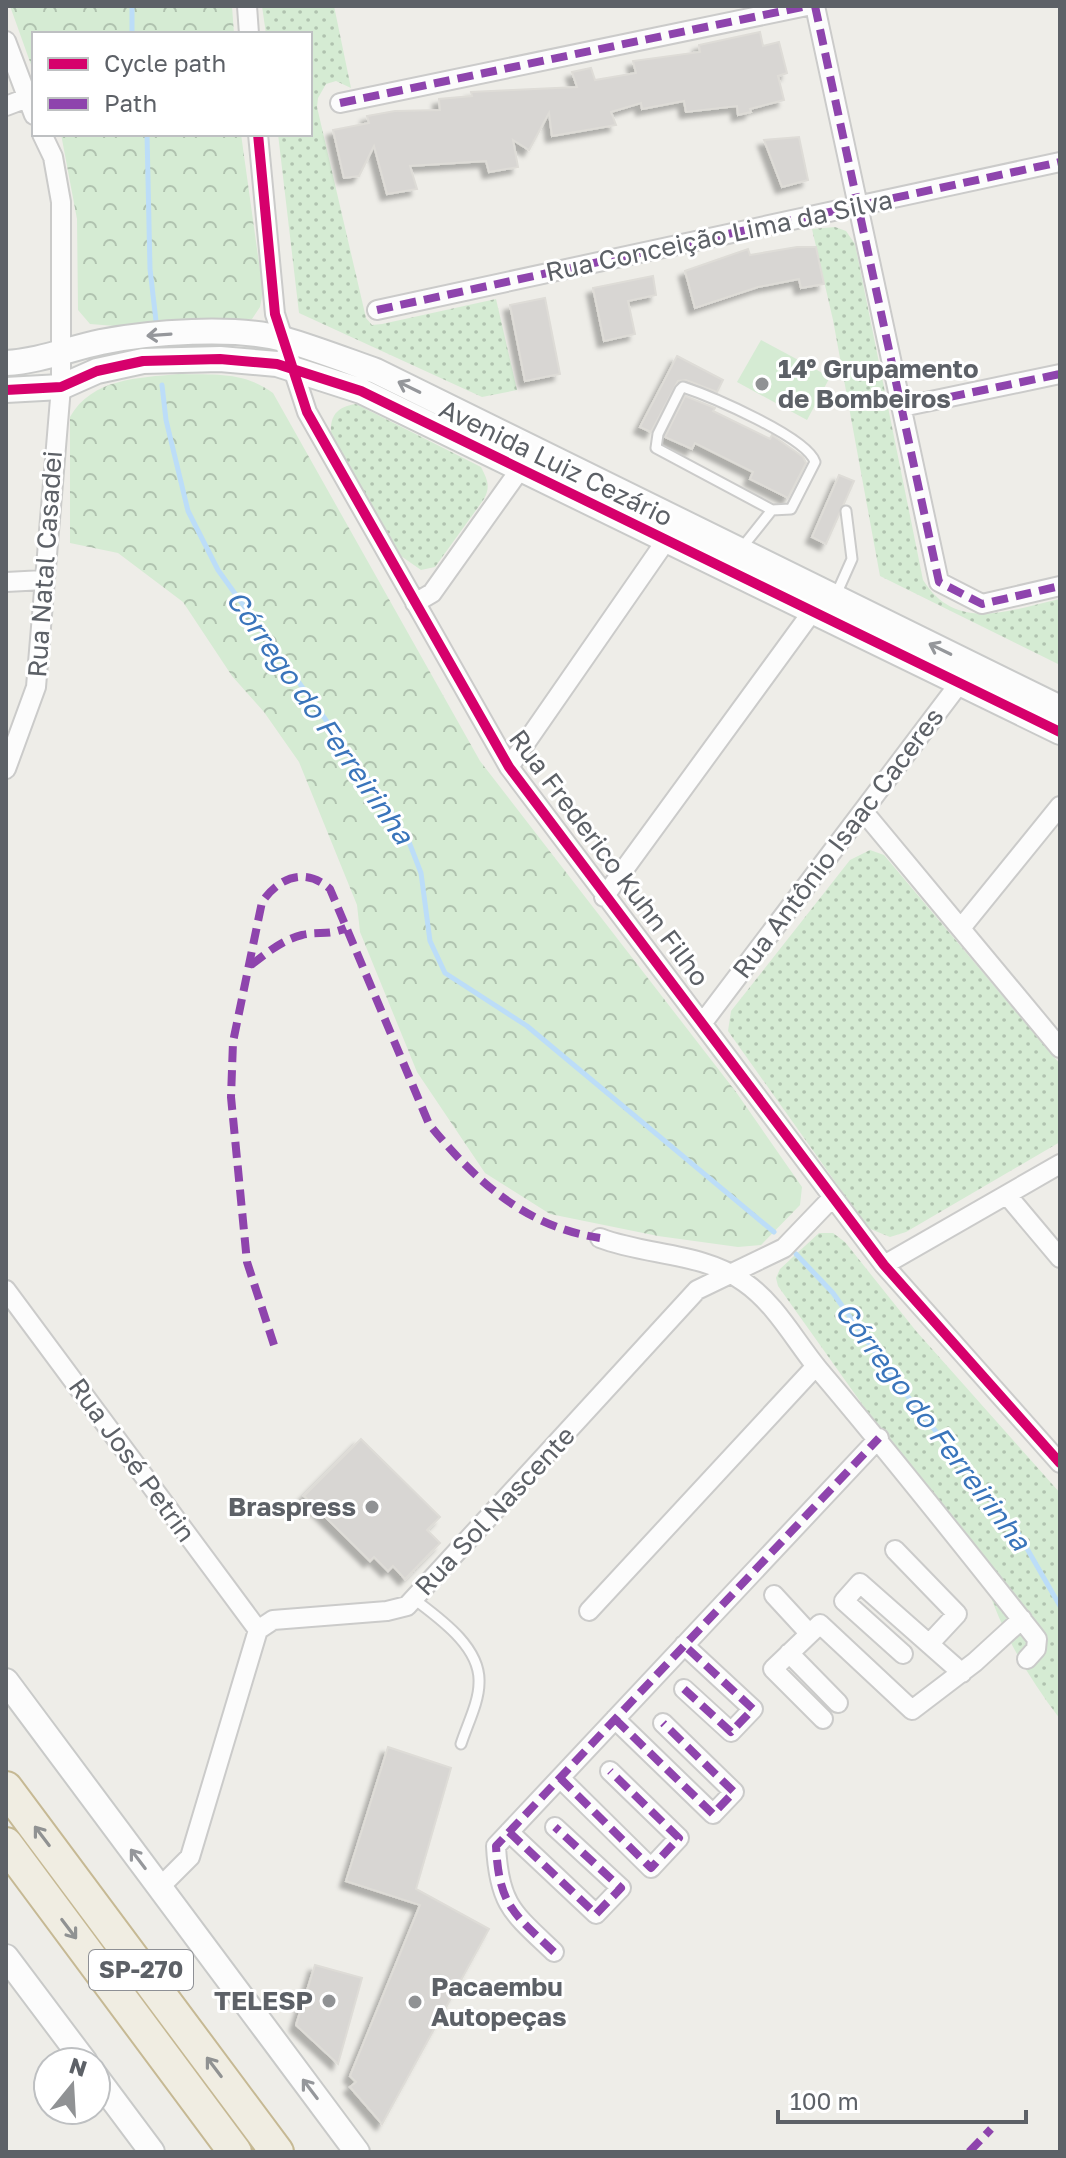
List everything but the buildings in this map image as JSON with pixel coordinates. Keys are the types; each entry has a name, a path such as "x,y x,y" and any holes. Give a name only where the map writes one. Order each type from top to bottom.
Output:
{"highway":[{"name":"SP-270","path":"6,1788 277,2152"},
{"name":"SP-270","path":"6,1844 235,2152"}],"street":[{"path":"247,6 249,32"},
{"path":"340,103 807,6"},
{"path":"815,6 939,582 982,604 1060,586"},
{"path":"6,41 30,106 6,106"},
{"name":"Rua Natal Casadei","path":"6,769 36,687 61,387 61,202 53,157 43,136"},
{"name":"Rua Frederico Kuhn Filho","path":"258,136 275,314 280,338 307,412 509,767 604,897 704,1021 884,1265 1060,1463"},
{"name":"Rua Conceição Lima da Silva","path":"377,310 1060,162"},
{"name":"Avenida Luiz Cezário","path":"6,363 35,361 100,342 156,334 210,333 280,338 376,371 665,542 811,614 1060,708"},
{"name":"Avenida Luiz Cezário","path":"6,390 61,387 97,371 143,361 220,359 291,369 361,391 680,521 748,554 831,595 1060,732"},
{"path":"902,407 1060,374"},
{"path":"415,603 432,593 528,459"},
{"path":"509,767 680,521"},
{"path":"743,580 748,554"},
{"path":"6,582 44,580"},
{"path":"604,897 811,614 831,595"},
{"name":"Rua Antônio Isaac Caceres","path":"704,1021 966,674"},
{"path":"863,811 1060,1048"},
{"path":"961,928 1057,818"},
{"path":"884,1265 1060,1164"},
{"path":"1007,1195 1060,1258"},
{"name":"Rua Sol Nascente","path":"258,1630 273,1620 387,1611 407,1606 697,1290 726,1273 765,1260 784,1248 832,1198"},
{"path":"600,1238 626,1248 670,1254 726,1273 745,1283 879,1438 1022,1619 1037,1639 1036,1649 1027,1659"},
{"name":"Rua José Petrin","path":"6,1290 258,1630"},
{"path":"589,1611 816,1366"},
{"path":"554,1952 513,1913 498,1883 496,1846 879,1438"},
{"path":"895,1550 957,1614 930,1643"},
{"path":"903,1654 844,1601 860,1583 962,1673"},
{"path":"774,1595 809,1633"},
{"path":"823,1719 773,1669 820,1624 912,1710 962,1673 1022,1619"},
{"path":"160,1887 190,1857 258,1630"},
{"path":"684,1645 753,1709 731,1732 684,1689"},
{"path":"789,1653 838,1703"},
{"path":"6,1681 357,2152"},
{"path":"615,1719 713,1814 734,1792 663,1723"},
{"path":"560,1778 651,1868 679,1838 610,1771"},
{"path":"509,1832 596,1914 621,1888 555,1827"},
{"path":"6,1957 73,2046"},
{"path":"112,2098 152,2152"}],"lane":[{"path":"683,387 789,437 814,456 815,462 791,509 772,510 656,448 658,434 683,387"},
{"path":"748,554 772,510"},
{"path":"831,595 852,559 846,511"},
{"path":"414,1599 447,1625 478,1670 480,1684 461,1744"}],"green space":[{"path":"10,6 232,6 234,32 32,32 32,67"},
{"path":"262,6 334,6 351,88 336,81 326,84 317,107 366,318 372,325 382,324 496,299 517,390 482,397 299,313 278,136 312,136 312,32 266,32"},
{"path":"61,136 241,136 263,292 260,307 252,319 183,319 115,326 90,324 78,310 77,219"},
{"path":"835,227 846,231 855,244 923,580 936,596 951,607 968,612 1003,612 1060,599 1060,665 880,576 833,320 812,229"},
{"path":"761,340 830,377 807,420 737,382"},
{"path":"178,374 239,378 273,393 480,761 736,1092 802,1187 800,1205 761,1245 738,1247 658,1236 550,1214 485,1173 417,1072 360,932 357,905 299,762 264,712 232,676 183,602 118,553 70,543 70,417 79,404 104,387 132,379"},
{"path":"356,404 481,467 483,471 488,486 484,499 435,567 421,570 401,556 331,434 336,413"},
{"path":"870,850 884,855 1060,1064 1060,1142 906,1232 890,1237 868,1228 728,1031 731,1011 850,860"},
{"path":"819,1233 833,1233 845,1242 916,1331 1060,1493 1060,1719 1015,1650 983,1574 778,1286 776,1278 780,1269"}],"waterway":[{"name":"Córrego do Ferreirinha","path":"132,6 132,32"},
{"name":"Córrego do Ferreirinha","path":"147,136 150,269 156,321"},
{"name":"Córrego do Ferreirinha","path":"162,385 166,420 188,511 218,570 387,805 409,842 421,873 430,941 445,973 527,1026 774,1232"},
{"name":"Córrego do Ferreirinha","path":"796,1254 833,1293 896,1382 1018,1533 1060,1606"}],"marked path":[{"path":"340,103 807,6"},
{"path":"815,6 939,582 982,604 1060,586"},
{"path":"377,310 1060,162"},
{"path":"902,407 1060,374"},
{"path":"274,1345 247,1262 231,1097 233,1042 262,902 276,886 293,878 312,878 330,889 429,1124 465,1164 504,1198 549,1224 600,1238"},
{"path":"251,965 295,937 346,928"},
{"path":"554,1952 511,1906 501,1882 496,1846 879,1438"},
{"path":"684,1645 753,1709 731,1732 684,1689"},
{"path":"615,1719 713,1814 734,1792 663,1723"},
{"path":"560,1778 651,1868 679,1838 610,1771"},
{"path":"509,1832 596,1914 621,1888 555,1827"},
{"path":"969,2152 991,2129"}],"cycle path":[{"path":"258,136 275,314 307,412 509,767 884,1265 1060,1463"},
{"path":"6,390 61,387 97,371 143,361 220,359 277,364 361,391 1060,732"}],"place":[{"name":"14° Grupamento de Bombeiros","path":"762,384"},
{"name":"Braspress","path":"372,1507"},
{"name":"TELESP","path":"329,2001"},
{"name":"Pacaembu Autopeças","path":"415,2002"}]}
